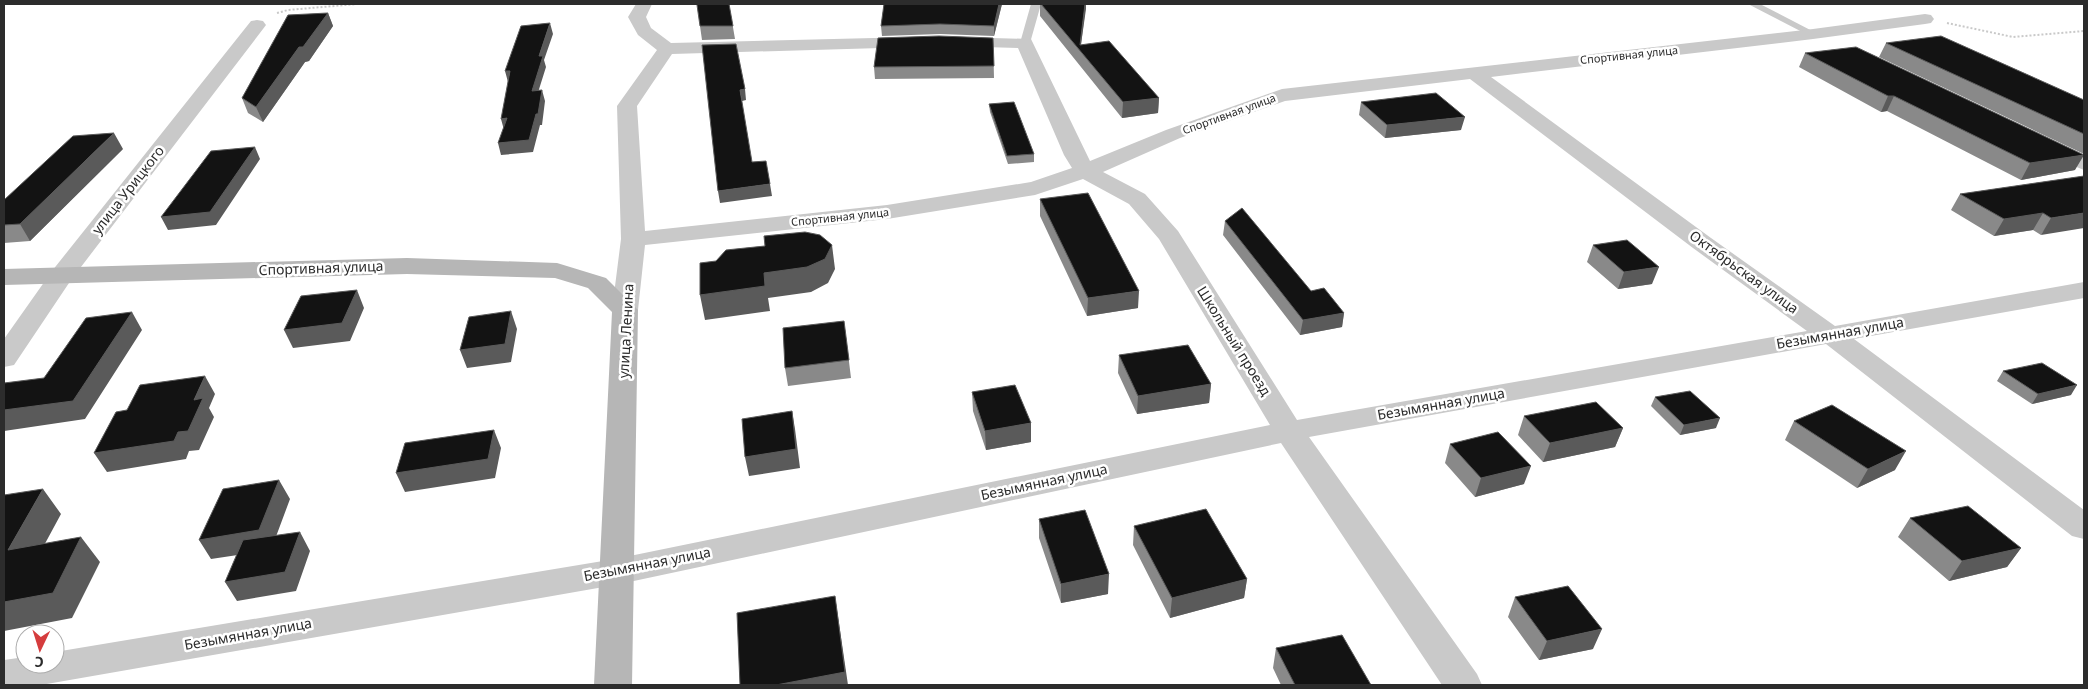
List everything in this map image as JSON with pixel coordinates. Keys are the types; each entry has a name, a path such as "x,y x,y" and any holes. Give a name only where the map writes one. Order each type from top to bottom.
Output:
{"street":[{"path":"644,4 637,17 644,31 667,49 935,42 1025,43 1075,155 1085,171"},
{"name":"Спортивная улица","path":"633,239 887,212 1035,188 1085,171 1173,134 1282,95 1813,34 1925,19"},
{"name":"улица Урицкого","path":"4,359 61,276 258,25"},
{"path":"1813,34 1839,47"},
{"name":"улица Ленина","path":"613,685 615,572 625,310 633,239 627,106 667,49"},
{"name":"Октябрьская улица","path":"1474,73 1702,243 1831,335 2084,527"},
{"path":"2032,139 2084,164"},
{"name":"Школьный проезд","path":"1085,171 1136,198 1169,236 1290,431 1463,685"},
{"name":"Спортивная улица","path":"4,277 407,266 556,271 596,283 625,310"},
{"name":"Безымянная улица","path":"4,676 615,572 1290,431 2084,290"}],"lane":[{"path":"1025,43 1036,4"},
{"path":"1753,4 1813,34"}],"path":[{"path":"258,25 268,16 288,10 356,4"},
{"path":"1925,19 2013,38 2084,31"}],"building":[{"path":"698,4 729,4 733,26 700,26"},
{"path":"884,4 999,4 994,26 940,24 881,26"},
{"path":"1041,4 1085,4 1080,45 1109,41 1159,98 1123,102"},
{"path":"328,13 303,47 299,47 256,107 242,98 288,15"},
{"path":"550,23 539,56 543,56 532,91 542,90 538,114 536,114 529,140 498,143 507,118 501,119 510,71 505,71 521,26"},
{"path":"939,36 993,38 994,66 874,67 878,38"},
{"path":"1941,36 2084,100 2084,134 1886,43"},
{"path":"736,44 745,89 740,90 752,162 766,161 770,184 718,191 702,45"},
{"path":"1856,47 2084,155 2030,163 1894,96 1888,96 1805,53"},
{"path":"1436,93 1465,117 1387,125 1361,102"},
{"path":"1014,102 1034,154 1007,156 989,104"},
{"path":"114,133 20,224 4,225 4,200 73,136"},
{"path":"255,147 210,212 161,217 211,151"},
{"path":"2084,176 2084,213 2051,218 2043,213 2004,219 1960,194"},
{"path":"1088,193 1139,291 1088,298 1040,199"},
{"path":"1242,208 1311,291 1324,288 1344,313 1303,320 1225,221"},
{"path":"805,232 820,235 832,245 825,259 807,267 764,273 765,286 700,295 700,263 716,261 726,250 765,246 764,236"},
{"path":"1627,240 1659,267 1624,272 1593,245"},
{"path":"357,290 342,323 284,330 301,296"},
{"path":"511,311 505,344 460,350 469,317"},
{"path":"132,312 73,401 4,410 4,383 44,378 86,318"},
{"path":"844,321 849,360 785,368 783,328"},
{"path":"1188,345 1211,384 1138,396 1119,355"},
{"path":"2042,363 2077,385 2038,394 2003,371"},
{"path":"205,376 194,400 203,398 188,431 178,432 174,441 94,453 116,412 127,410 140,385"},
{"path":"1015,385 1031,423 985,431 972,392"},
{"path":"1690,391 1720,418 1684,425 1655,397"},
{"path":"1596,402 1623,428 1550,443 1524,416"},
{"path":"1832,405 1906,451 1868,469 1794,421"},
{"path":"792,411 796,449 745,457 742,419"},
{"path":"494,430 488,459 396,473 405,443"},
{"path":"1498,432 1531,466 1481,478 1450,444"},
{"path":"279,480 259,530 199,540 223,489"},
{"path":"43,489 8,550 81,537 53,593 4,602 4,495"},
{"path":"1968,506 2021,548 1962,561 1910,518"},
{"path":"1206,509 1247,579 1172,598 1134,526"},
{"path":"1085,510 1109,574 1061,584 1039,519"},
{"path":"300,532 285,572 225,582 243,540"},
{"path":"1568,586 1602,629 1547,641 1515,597"},
{"path":"835,596 845,672 776,685 740,685 737,613"},
{"path":"1342,635 1371,685 1295,685 1276,648"}]}
